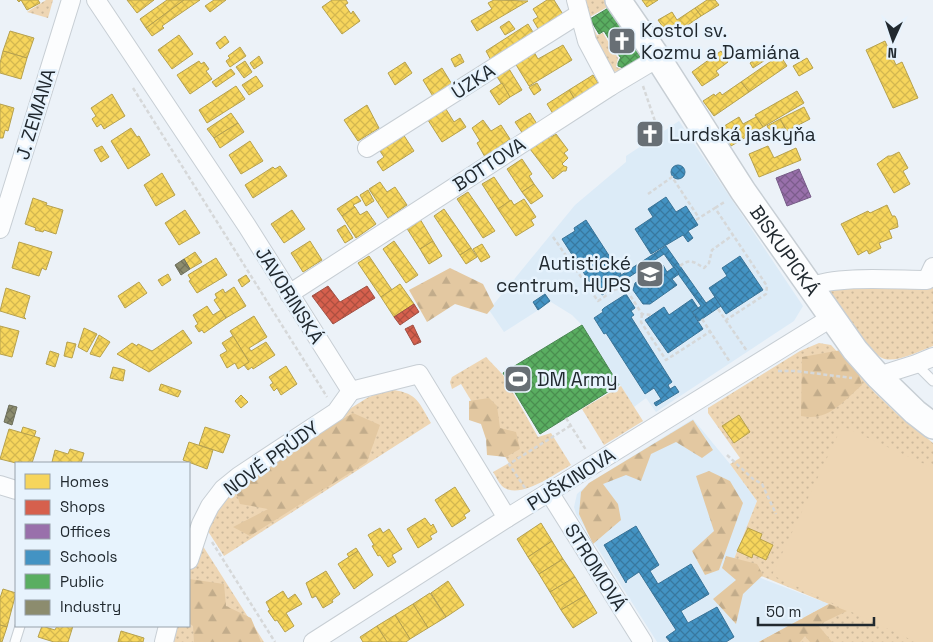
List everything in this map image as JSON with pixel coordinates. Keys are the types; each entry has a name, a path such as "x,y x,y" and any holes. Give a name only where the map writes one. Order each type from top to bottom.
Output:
{"street":[{"name":"J. ZEMANA","path":"0,229 70,0"},
{"name":"JAVORINSKÁ","path":"96,0 247,226 351,390"},
{"name":"BISKUPICKÁ","path":"618,0 658,58 743,191 855,350 868,377 933,426"},
{"path":"577,7 587,41 611,86 658,58"},
{"name":"ÚZKA","path":"367,148 577,7"},
{"name":"BOTTOVA","path":"289,294 611,86"},
{"path":"810,287 820,283 845,280 926,280 933,267"},
{"name":"PUŠKINOVA","path":"313,642 507,518 738,376 764,368 831,318"},
{"path":"868,377 916,364 933,357"},
{"path":"351,390 419,374 507,518"},
{"name":"NOVÉ PRÚDY","path":"190,549 210,506 223,489 336,412 351,390"},
{"path":"0,486 15,490"},
{"name":"STROMOVÁ","path":"549,492 643,642"},
{"path":"164,642 168,627"}],"lane":[{"path":"916,364 933,381"},
{"path":"15,642 20,627"}],"path":[{"path":"636,71 641,80 656,124"},
{"path":"131,84 336,412"},
{"path":"648,194 672,177 699,218"},
{"path":"696,220 715,208 767,286 766,294 726,320"},
{"path":"680,266 686,261 704,268 709,263 712,250 734,235"},
{"path":"553,237 598,301 616,289 628,292 642,314 641,322 666,360 710,332"},
{"path":"718,309 764,368 868,377"},
{"path":"642,314 652,315"},
{"path":"702,319 738,376"},
{"path":"566,418 595,464"},
{"path":"534,502 509,464 570,426"},
{"path":"727,455 753,479 762,484 776,514"},
{"path":"201,524 275,642"}],"shaded area":[{"path":"46,0 53,0 48,18 27,12"},
{"path":"579,0 604,0 609,6 588,18 597,35 603,33 618,58 616,67 625,70 614,72 584,20"},
{"name":"Autistické centrum, HUPS","path":"679,121 803,306 794,321 656,412 646,398 634,407 582,325 572,315 551,302 504,332 489,310 575,205 626,162 626,156"},
{"path":"933,284 933,346 908,356 894,359 882,358 868,346 824,286"},
{"path":"819,343 831,345 875,393 897,414 933,443 933,642 759,642 829,604 732,564 757,501 730,464 740,458 708,413 708,408 800,351"},
{"path":"486,357 503,375 538,437 551,433 571,465 546,480 527,488 509,490 502,486 493,472 509,463 461,384 452,389 450,382 452,377"},
{"path":"621,386 643,421 604,445 582,409"},
{"path":"388,389 411,395 415,398 431,423 224,556 202,522 228,485 367,398"},
{"path":"693,419 757,501 732,564 763,579 829,604 759,642 657,642 576,514 574,507 577,494 589,483"},
{"path":"842,426 933,468 933,642 916,642 772,575"},
{"path":"199,540 264,642 168,642 173,627 190,627 190,571"}],"green space":[{"path":"450,268 483,284 494,306 487,314 455,304 427,322 409,290"},
{"path":"841,350 856,364 862,385 828,413 811,417 801,416 802,357"},
{"path":"489,398 497,406 500,428 516,432 520,449 506,457 487,455 486,439 481,424 469,420 469,401"},
{"path":"353,413 380,425 367,462 250,536 233,527 268,509 240,504 234,486"},
{"path":"693,420 713,450 702,458 676,442 651,454 641,481 626,475 603,484 618,504 621,520 593,544 579,514 581,492 589,483"},
{"path":"709,471 730,481 743,503 719,570 705,575 692,551 714,531 696,476"},
{"path":"726,556 757,564 763,575 743,594 736,624 713,599 736,580 722,568"},
{"path":"190,579 224,584 226,606 251,618 261,642 194,642 193,626 190,624"},
{"path":"829,604 847,611 818,625 832,642 810,642 805,636 800,642 759,642"}],"building: Homes":[{"path":"21,0 38,0 40,3 27,10"},
{"path":"127,0 154,0 137,13"},
{"path":"167,0 184,0 146,28 140,19"},
{"path":"184,0 200,0 162,26 164,28 152,36 146,28"},
{"path":"214,0 226,0 210,12 205,6"},
{"path":"332,0 346,0 348,3 345,5 351,14 353,11 360,21 342,34 322,7"},
{"path":"494,0 528,1 477,31 471,21 492,9 488,3"},
{"path":"547,0 554,0 564,16 540,32 533,20 538,17 533,9"},
{"path":"642,0 658,0 647,7"},
{"path":"707,0 715,0 719,5 701,16 695,8"},
{"path":"695,8 701,16 670,37 658,20 672,12 677,20"},
{"path":"509,21 515,29 505,35 500,27"},
{"path":"528,24 536,37 493,64 486,51"},
{"path":"10,31 34,38 27,58 3,51"},
{"path":"179,35 193,54 172,69 158,50"},
{"path":"225,36 229,42 220,49 216,43"},
{"path":"885,41 896,65 902,62 918,98 893,108 866,50"},
{"path":"563,45 572,60 529,86 515,63 534,52 538,59"},
{"path":"240,47 246,56 230,67 226,61 230,58 228,56"},
{"path":"770,50 773,55 753,68 750,63"},
{"path":"3,51 27,58 21,79 0,73"},
{"path":"721,51 728,62 716,71 719,75 702,86 692,72"},
{"path":"460,54 464,62 455,67 451,59"},
{"path":"780,55 787,66 749,92 741,82"},
{"path":"259,56 263,63 254,69 250,63"},
{"path":"807,58 813,68 799,76 793,66"},
{"path":"199,61 201,64 204,62 209,69 206,71 212,79 190,94 177,75"},
{"path":"245,61 252,72 244,78 236,67"},
{"path":"405,62 412,73 395,85 388,73"},
{"path":"506,64 522,90 510,97 494,72"},
{"path":"442,68 453,86 434,98 423,80"},
{"path":"231,69 235,74 216,87 212,82"},
{"path":"593,75 601,88 577,103 569,90"},
{"path":"256,76 263,86 249,95 242,85"},
{"path":"741,82 749,92 714,116 703,101 720,92 722,95"},
{"path":"502,83 510,97 499,105 490,91"},
{"path":"537,83 541,90 534,95 529,87"},
{"path":"236,86 245,99 207,123 199,110"},
{"path":"569,90 577,103 555,117 547,104"},
{"path":"797,91 804,103 763,127 755,115"},
{"path":"112,94 125,116 104,129 101,124 97,127 92,119 96,116 91,108"},
{"path":"0,104 14,108 8,131 5,130 3,138 0,138"},
{"path":"367,105 379,128 358,141 344,120"},
{"path":"444,106 454,122 460,118 466,127 442,142 426,117"},
{"path":"804,107 810,119 787,131 780,119"},
{"path":"231,113 238,123 214,138 207,129"},
{"path":"530,113 537,124 523,134 515,122"},
{"path":"739,117 743,124 756,117 763,127 731,146 721,128"},
{"path":"780,119 785,128 772,135 767,126"},
{"path":"483,120 491,131 501,125 510,139 485,157 477,143 480,141 472,128"},
{"path":"238,123 244,132 220,148 214,138"},
{"path":"131,128 137,137 139,136 150,155 128,169 111,141"},
{"path":"401,131 414,151 383,171 377,162 384,157 380,151 385,148 382,143"},
{"path":"556,134 568,150 564,153 568,158 562,164 567,167 566,171 563,171 553,179 530,149"},
{"path":"250,141 263,161 241,174 229,155"},
{"path":"102,146 109,157 101,162 94,150"},
{"path":"768,146 774,158 796,148 801,160 759,177 749,154"},
{"path":"899,152 908,168 903,171 910,184 894,193 877,164 888,156"},
{"path":"522,159 532,174 529,176 534,184 522,192 507,169"},
{"path":"280,166 287,176 253,198 245,185 273,167 275,169"},
{"path":"162,173 175,195 156,206 144,185"},
{"path":"494,177 510,201 498,209 482,184"},
{"path":"380,182 387,192 395,187 407,205 388,218 369,189"},
{"path":"534,184 543,196 531,204 522,192"},
{"path":"368,190 374,201 366,206 360,195"},
{"path":"468,192 495,231 483,238 457,199"},
{"path":"357,196 361,201 353,205 355,207 342,216 337,209"},
{"path":"33,198 47,203 46,205 63,210 56,234 44,230 43,232 35,230 36,228 25,224"},
{"path":"524,199 536,217 531,220 534,225 516,236 498,209 511,200 514,205"},
{"path":"887,205 892,216 895,216 897,220 898,227 889,230 892,238 879,243 881,248 869,254 867,250 858,255 841,224 868,211 870,213"},
{"path":"355,207 360,215 367,211 376,224 356,238 342,216"},
{"path":"444,209 471,248 460,255 434,216"},
{"path":"185,210 200,233 179,245 165,223"},
{"path":"292,210 305,229 284,243 271,224"},
{"path":"420,219 433,241 420,249 406,227"},
{"path":"345,225 353,238 345,243 337,230"},
{"path":"310,241 322,260 303,272 291,253"},
{"path":"394,241 418,275 406,283 383,249"},
{"path":"433,241 442,256 429,264 420,249"},
{"path":"19,242 52,252 46,270 42,268 39,276 12,268"},
{"path":"482,244 490,257 481,262 473,249"},
{"path":"471,248 477,257 466,264 460,255"},
{"path":"195,252 202,262 190,269 184,259"},
{"path":"369,256 392,290 381,297 358,263"},
{"path":"216,258 227,275 197,293 189,281 191,280 188,275"},
{"path":"168,274 171,280 162,286 158,280"},
{"path":"246,275 250,281 242,287 238,280"},
{"path":"139,282 147,293 125,308 118,296"},
{"path":"400,284 414,304 394,317 381,297"},
{"path":"234,287 246,306 226,318 214,300 217,298 215,294 223,289 225,293"},
{"path":"6,288 30,296 24,317 26,319 0,311"},
{"path":"207,306 213,315 221,310 226,318 204,333 202,330 199,332 195,326 198,324 193,315"},
{"path":"254,316 267,337 249,348 251,351 266,342 275,355 253,369 252,367 248,370 244,365 249,362 230,331"},
{"path":"0,326 19,331 12,357 0,354"},
{"path":"84,328 97,334 87,352 78,347"},
{"path":"183,330 192,343 149,372 117,354 132,343 152,351"},
{"path":"99,335 110,342 100,357 90,354"},
{"path":"233,336 249,362 238,369 235,363 227,368 220,355 227,351 222,343"},
{"path":"67,342 76,344 72,358 64,356"},
{"path":"50,351 59,354 55,367 46,364"},
{"path":"286,366 297,384 281,395 277,388 274,391 270,385 273,383 269,377"},
{"path":"113,367 125,370 123,381 110,378"},
{"path":"161,384 181,391 178,397 159,390"},
{"path":"241,395 248,402 241,408 235,401"},
{"path":"739,415 750,432 734,443 722,426"},
{"path":"23,427 36,431 34,437 21,433"},
{"path":"205,427 230,435 223,453 199,445"},
{"path":"9,429 40,438 32,462 15,463 0,459"},
{"path":"189,442 213,450 207,469 183,460"},
{"path":"70,449 84,453 81,462 52,462 55,450 68,454"},
{"path":"455,487 470,511 464,515 466,518 452,527 435,500"},
{"path":"425,518 431,526 433,524 437,532 430,536 432,539 418,548 407,529"},
{"path":"541,523 552,541 528,557 517,539"},
{"path":"380,528 383,533 389,529 402,549 392,555 396,562 388,567 380,555 378,556 368,535"},
{"path":"748,528 762,534 760,539 773,545 766,560 753,554 752,558 737,551"},
{"path":"552,541 563,559 539,574 528,557"},
{"path":"356,548 358,551 349,557 347,554"},
{"path":"358,551 373,575 354,589 338,564"},
{"path":"563,559 575,577 550,592 539,574"},
{"path":"326,571 340,594 332,600 333,602 323,608 316,596 312,598 306,583"},
{"path":"575,577 586,595 561,610 550,592"},
{"path":"448,581 464,605 446,617 431,593"},
{"path":"3,589 15,593 7,627 0,625 0,598"},
{"path":"283,591 288,599 295,594 302,604 286,613 294,626 285,632 268,611 270,610 266,602"},
{"path":"430,593 446,617 428,628 413,604"},
{"path":"586,595 597,613 573,628 561,610"},
{"path":"413,604 428,628 410,639 395,615"},
{"path":"395,615 410,639 406,642 387,642 377,626"},
{"path":"0,625 7,627 2,642 0,642"},
{"path":"377,626 387,642 363,642 360,637"},
{"path":"42,627 55,630 56,627 73,627 68,642 54,642 38,637"},
{"path":"121,631 144,638 143,642 118,642"}],"building: Shops":[{"path":"328,286 340,302 367,286 375,298 333,324 312,296"},
{"path":"414,304 419,312 400,325 394,317"},
{"path":"413,325 421,342 414,345 405,329"}],"building: Offices":[{"path":"799,169 811,197 787,206 776,178"}],"building: Schools":[{"path":"678,165 683,167 685,172 683,177 678,179 673,177 671,172 673,167"},
{"path":"666,197 676,212 686,206 698,225 688,231 693,238 688,242 683,235 651,254 635,229 653,217 648,209"},
{"path":"586,220 621,274 596,292 562,239 575,231 574,228"},
{"path":"666,246 706,303 715,297 721,306 699,321 692,312 701,306 664,254 602,295 598,290"},
{"path":"740,256 763,290 726,314 709,288 727,276 722,268"},
{"path":"663,265 667,272 674,267 679,274 672,279 677,285 650,304 643,304 633,290 635,283"},
{"path":"545,294 550,301 538,310 533,302"},
{"path":"626,294 635,308 631,311 634,315 631,317 672,382 668,385 670,389 675,386 679,392 656,406 654,403 661,399 654,388 645,394 606,333 604,334 594,318 603,312 604,308"},
{"path":"692,299 698,308 692,312 703,329 668,353 645,320 664,307 669,315"},
{"path":"636,526 659,565 650,571 658,584 691,564 709,594 681,611 688,623 717,607 734,637 726,642 670,642 666,637 676,630 639,572 627,580 626,583 604,545"}],"building: Public":[{"name":"Kostol sv. Kozmu a Damiána","path":"610,7 639,49 637,51 641,59 626,69 618,66 621,57 604,31 599,34 590,19"},
{"path":"582,325 619,385 540,434 503,373"}],"building: Industry":[{"path":"184,259 190,269 181,275 175,265"},
{"path":"9,405 17,407 12,425 4,422"}],"place":[{"name":"Kostol sv. Kozmu a Damiána","path":"622,41"},
{"name":"Lurdská jaskyňa","path":"650,134"},
{"name":"Autistické centrum, HUPS","path":"650,274"},
{"name":"DM Army","path":"518,379"}]}
